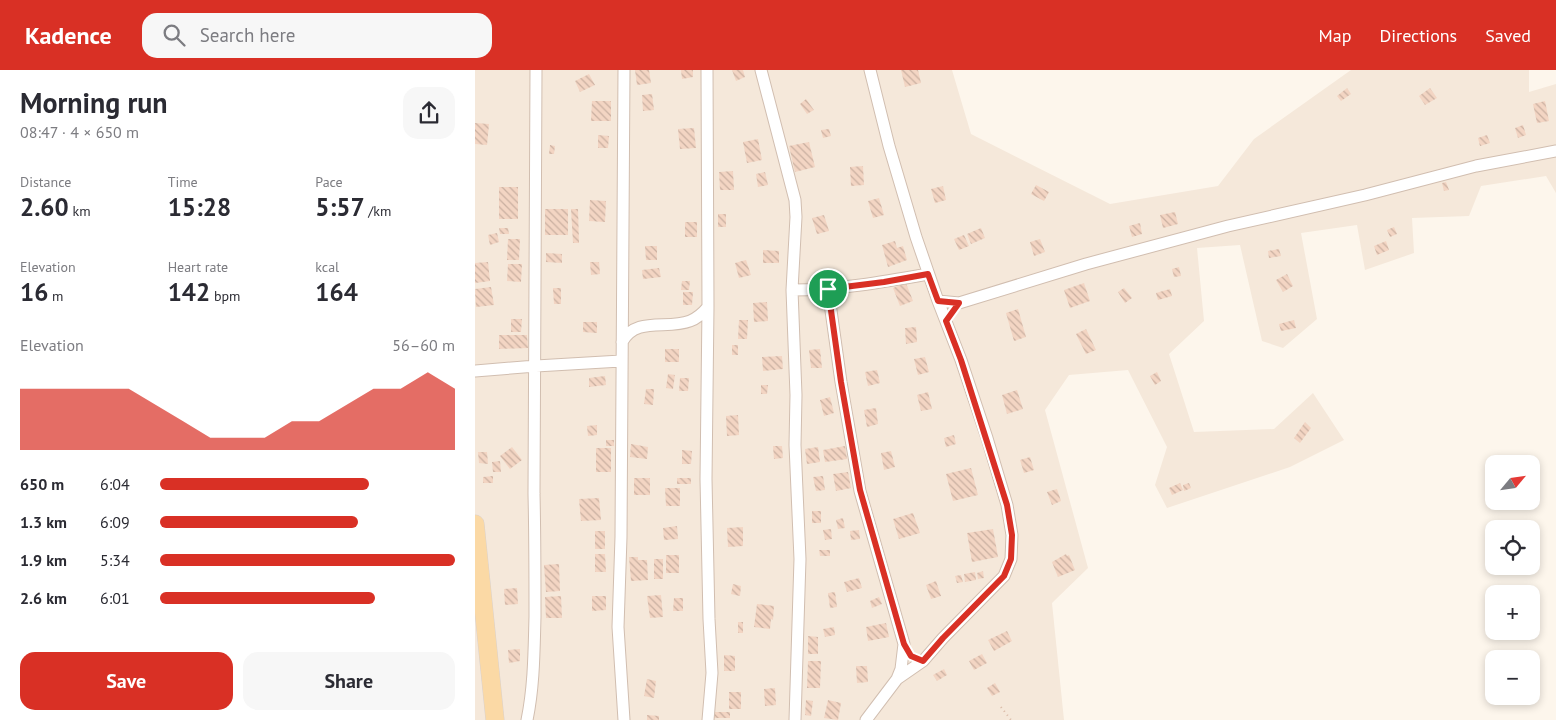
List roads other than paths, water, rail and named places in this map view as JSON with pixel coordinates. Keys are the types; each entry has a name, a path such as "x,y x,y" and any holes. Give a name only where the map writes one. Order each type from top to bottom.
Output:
{"main road":[{"path":"475,524 495,720"}],"street":[{"path":"527,720 532,696 534,652 536,70"},
{"path":"624,70 621,537 618,627 624,720"},
{"path":"707,70 709,307 706,479 712,673 708,720"},
{"path":"761,70 795,200 796,216 792,290 796,395 795,445 800,559 795,720"},
{"path":"866,720 897,680 923,661 1004,576 1011,559 1012,535 1007,505 967,378 928,274 889,146 870,70"},
{"path":"938,301 959,303 1086,264 1229,226 1365,195 1476,166 1556,151"},
{"path":"792,290 828,289 928,274"},
{"path":"828,289 841,382 860,490 904,644 911,656 923,661"},
{"path":"946,321 959,303"},
{"path":"622,342 626,335 640,327 691,321 700,316 709,307"},
{"path":"475,371 621,361"},
{"path":"897,680 901,669 904,644"}]}
